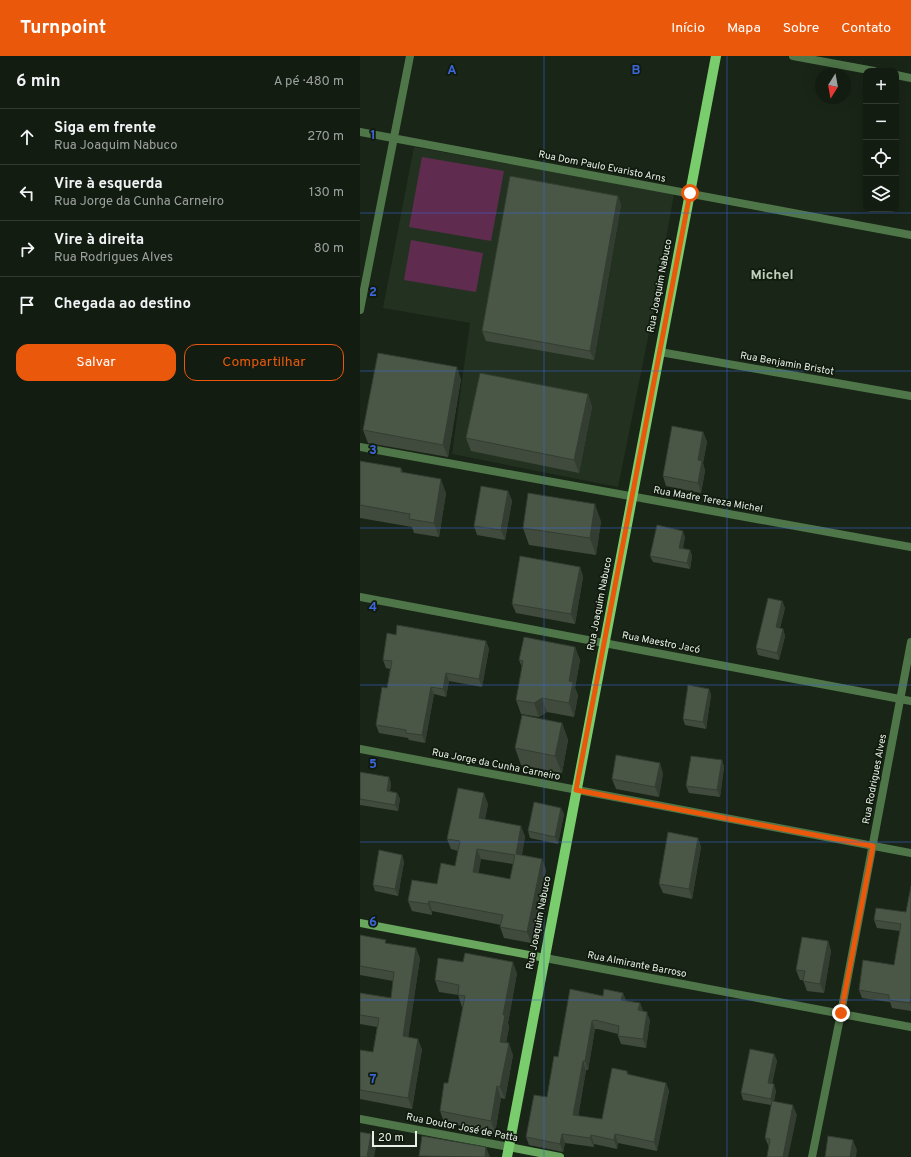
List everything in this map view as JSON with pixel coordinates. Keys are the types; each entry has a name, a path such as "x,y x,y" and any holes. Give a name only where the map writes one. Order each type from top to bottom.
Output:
{"main road":[{"name":"Rua Joaquim Nabuco","path":"508,1152 716,56"},
{"name":"Rua Almirante Barroso","path":"360,923 545,958"},
{"name":"Rua Doutor José de Patta","path":"508,1152 560,1157"}],"street":[{"path":"360,310 410,56"},
{"path":"793,56 863,69"},
{"path":"899,76 911,78"},
{"name":"Rua Dom Paulo Evaristo Arns","path":"360,132 911,235"},
{"name":"Rua Benjamin Bristot","path":"660,352 911,396"},
{"name":"Rua Madre Tereza Michel","path":"360,447 911,547"},
{"name":"Rua Maestro Jacó","path":"360,597 911,701"},
{"name":"Rua Rodrigues Alves","path":"812,1157 841,1013 911,642"},
{"name":"Rua Jorge da Cunha Carneiro","path":"360,749 911,854"},
{"name":"Rua Almirante Barroso","path":"545,958 911,1027"},
{"name":"Rua Doutor José de Patta","path":"360,1118 508,1152"}],"shaded area":[{"path":"414,147 674,194 651,323 618,487 452,454 470,323 383,308"},
{"path":"422,157 504,171 491,241 409,227"},
{"path":"411,240 483,253 476,292 404,280"}],"building":[{"path":"510,176 618,196 590,351 482,331"},
{"path":"378,353 457,367 443,445 363,430"},
{"path":"480,373 588,394 574,460 466,438"},
{"path":"672,426 703,432 698,460 702,461 698,483 663,476"},
{"path":"360,461 401,468 401,472 441,479 434,523 409,519 410,514 360,505"},
{"path":"481,486 508,491 501,530 474,526"},
{"path":"528,493 595,504 590,538 523,528"},
{"path":"657,525 683,531 679,548 690,550 687,563 650,556"},
{"path":"520,556 580,567 571,614 512,604"},
{"path":"768,598 782,601 776,627 783,629 777,653 756,648"},
{"path":"397,625 486,641 479,679 446,673 443,689 431,687 422,735 406,733 406,730 376,725 382,687 387,688 392,661 383,660 387,633 396,635"},
{"path":"524,637 575,647 569,681 573,682 569,703 542,698 534,703 516,700 523,661 519,660"},
{"path":"688,685 709,689 703,722 683,719"},
{"path":"522,715 562,723 555,756 515,748"},
{"path":"616,755 660,763 655,787 612,779"},
{"path":"691,756 722,760 717,790 686,786"},
{"path":"360,772 389,777 387,791 397,793 395,805 360,799"},
{"path":"458,788 484,793 479,818 521,826 516,854 542,859 527,932 500,927 503,915 429,901 428,904 408,901 412,880 437,884 441,863 455,866 460,841 447,839","holes":["477,849 515,855 510,879 473,872"]},
{"path":"534,802 561,808 555,837 528,831"},
{"path":"668,832 698,838 689,889 659,884"},
{"path":"379,850 402,855 395,889 373,885"},
{"path":"911,886 910,1003 889,1000 889,995 859,990 863,960 894,965 901,924 874,920 876,908 906,912"},
{"path":"360,935 386,940 385,943 416,948 403,1036 418,1039 408,1098 360,1090 360,1050 373,1052 379,1018 360,1015 360,993 391,998 394,972 360,966"},
{"path":"802,937 828,941 820,984 803,981 805,971 796,970"},
{"path":"465,953 513,962 503,1015 505,1015 500,1042 509,1043 500,1087 497,1086 491,1121 440,1111 444,1083 448,1083 465,996 458,995 459,985 435,980 438,958 463,962"},
{"path":"570,989 603,996 604,989 623,993 621,1000 640,1003 638,1010 647,1012 643,1039 618,1036 619,1026 595,1020 592,1021 573,1115 602,1119 612,1068 627,1071 627,1074 666,1083 654,1142 615,1134 614,1140 591,1135 590,1138 562,1134 560,1144 526,1137 534,1095 547,1097 554,1056 558,1057"},
{"path":"750,1049 774,1054 768,1083 774,1084 771,1099 741,1093"},
{"path":"772,1101 793,1105 783,1157 767,1157 770,1139 765,1138"},
{"path":"360,1132 371,1134 367,1157 360,1157"},
{"path":"422,1136 486,1147 485,1157 419,1156"},
{"path":"828,1136 853,1140 850,1157 825,1157"}],"district":[{"name":"Michel","path":"772,275"}],"route":[{"path":"690,193 576,790 873,846 841,1013"}]}
